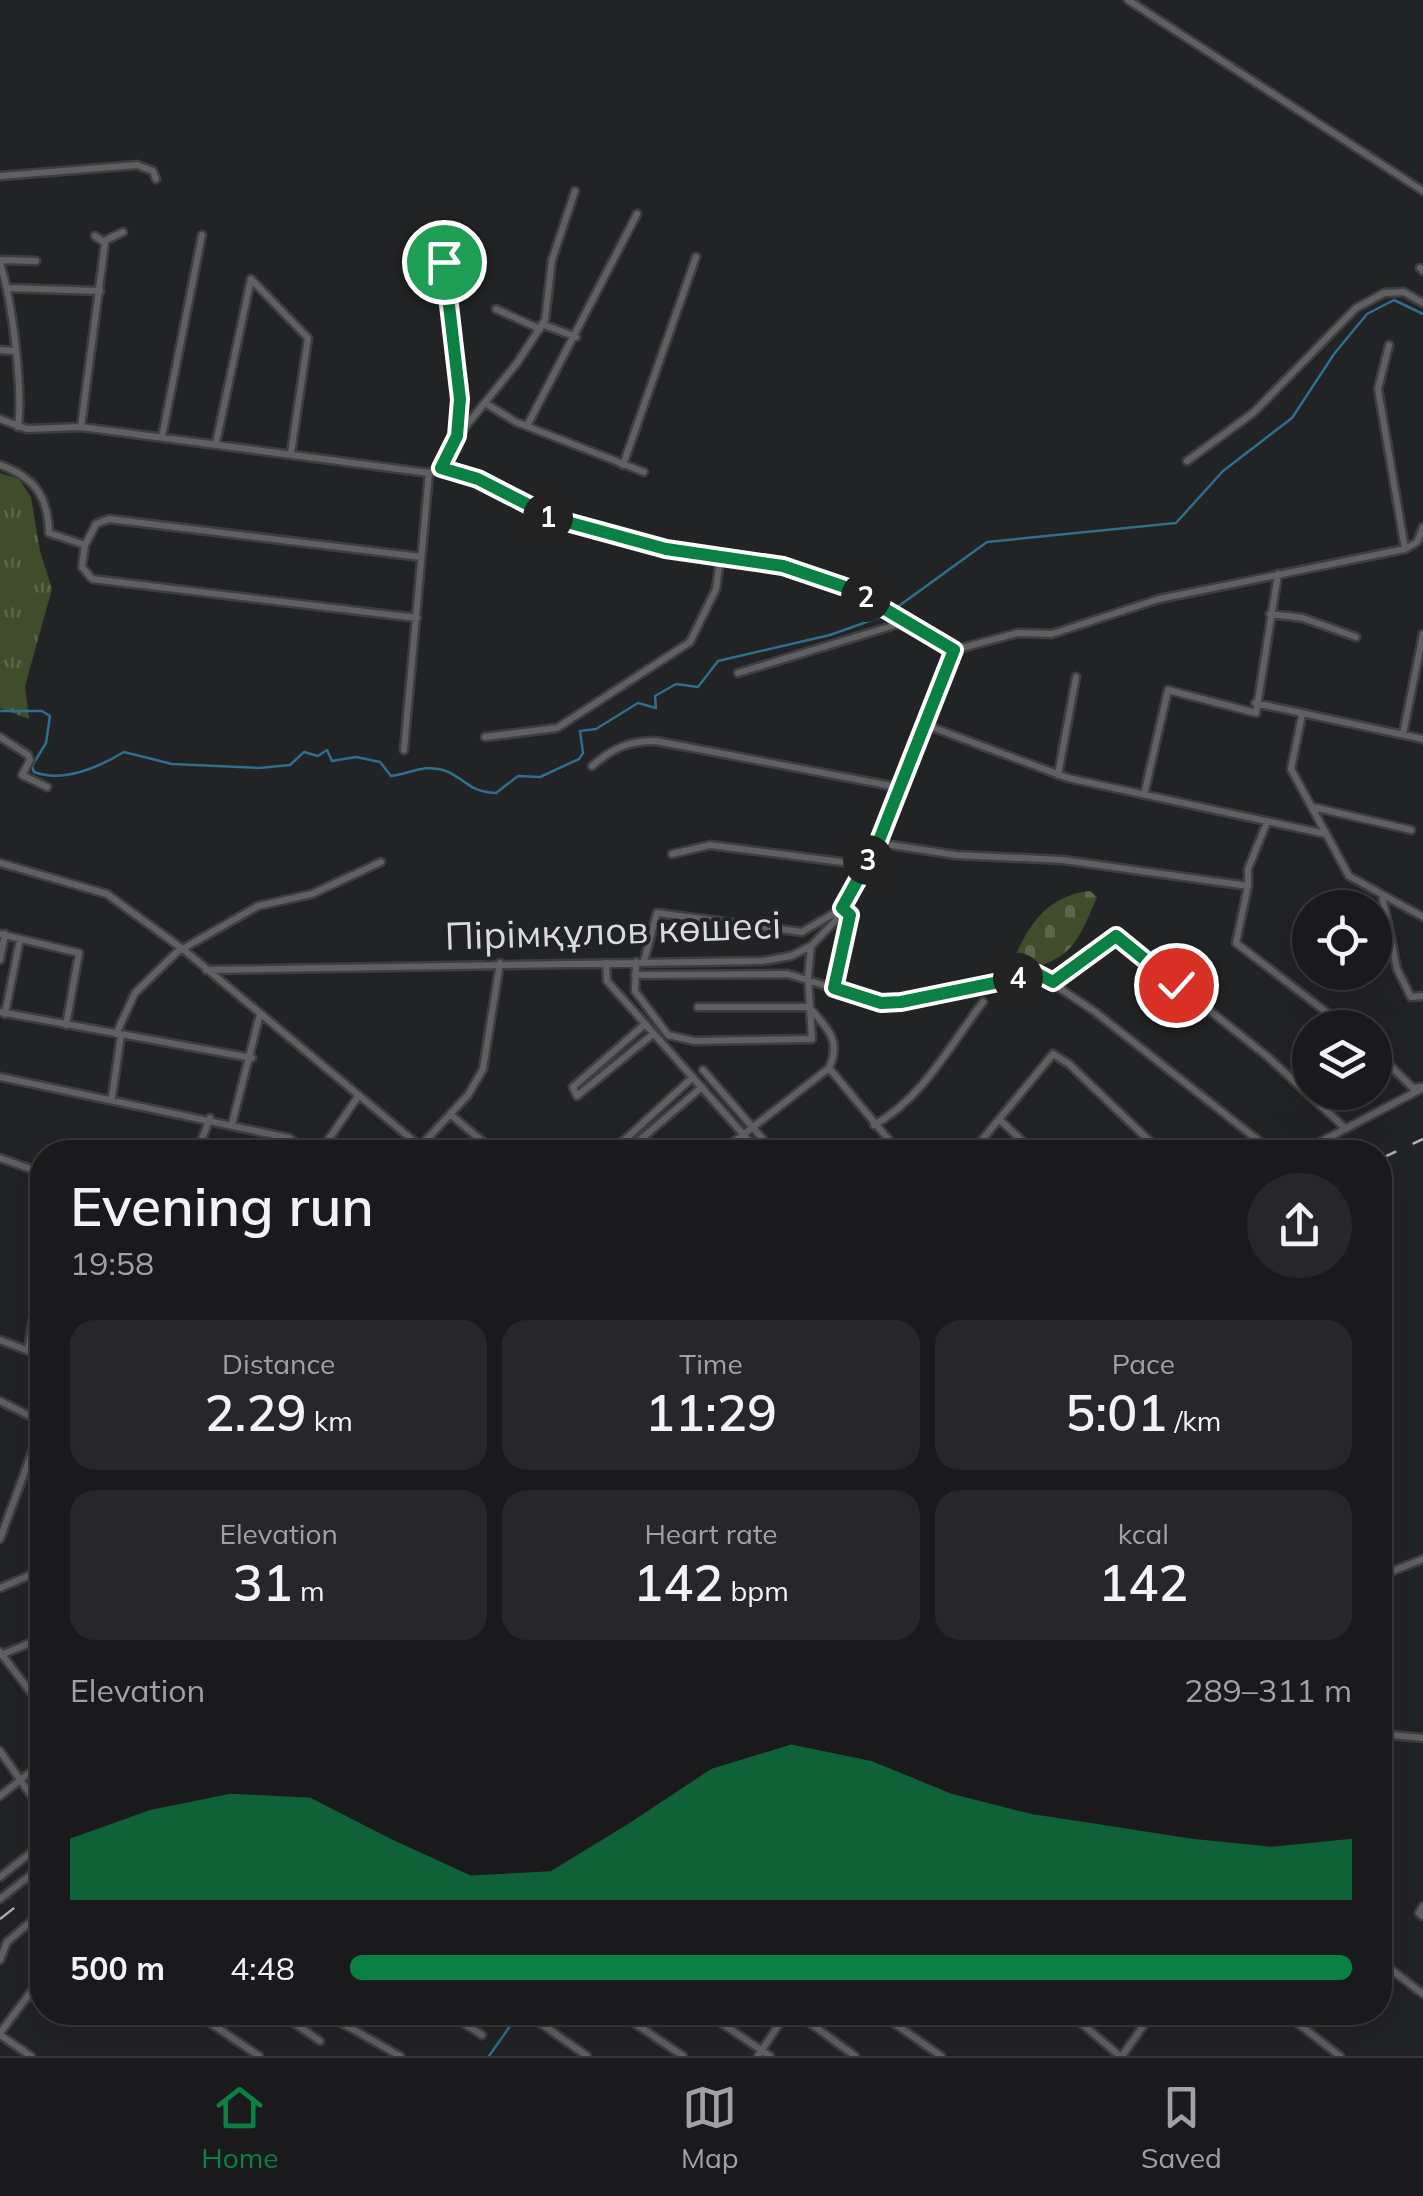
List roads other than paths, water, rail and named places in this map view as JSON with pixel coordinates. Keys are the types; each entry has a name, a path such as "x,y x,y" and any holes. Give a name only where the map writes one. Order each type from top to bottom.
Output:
{"street":[{"path":"1128,0 1423,191"},
{"path":"0,176 138,165 152,171 156,179"},
{"path":"441,468 457,436 541,326 552,260 574,191"},
{"path":"527,426 638,214"},
{"path":"104,241 122,232"},
{"path":"96,236 104,241"},
{"path":"162,437 202,236"},
{"path":"82,427 104,241"},
{"path":"443,255 460,399 457,436"},
{"path":"623,464 696,258"},
{"path":"18,428 16,351 3,298 8,288 0,261 36,261"},
{"path":"216,443 248,281 254,282 308,338 290,453"},
{"path":"8,288 100,291"},
{"path":"1187,462 1253,414 1356,308 1384,294 1404,292 1423,303"},
{"path":"496,309 576,337"},
{"path":"1389,345 1378,389 1405,549"},
{"path":"0,350 16,351"},
{"path":"485,403 527,426 644,472"},
{"path":"0,419 18,428 82,427 429,472 441,468 478,479 548,517 720,559 783,566 829,581 851,589 954,650 1018,632 1052,634 1159,599 1405,549 1420,543 1423,527"},
{"path":"0,466 32,482 45,500 49,533 85,545"},
{"path":"404,750 429,472"},
{"path":"417,618 92,579 82,567 85,545 96,524 109,519 421,558"},
{"path":"485,737 557,728 690,642 716,589 720,559"},
{"path":"1144,795 1168,690 1254,714 1278,574"},
{"path":"1270,614 1303,618 1356,637"},
{"path":"738,673 906,622"},
{"path":"1403,734 1423,634"},
{"name":"Пірімқұлов көшесі","path":"206,970 762,961 791,956 812,946 842,908 878,843 954,650"},
{"path":"1058,775 1076,678"},
{"path":"1256,703 1423,739"},
{"path":"1302,714 1290,769 1349,876 1375,890"},
{"path":"926,726 1058,775 1326,834"},
{"path":"0,737 28,755 30,760 22,775 28,782 47,788"},
{"path":"592,766 612,749 656,741 897,787"},
{"path":"1311,807 1411,830"},
{"path":"1267,822 1248,869 1236,943 1323,1010"},
{"path":"878,843 942,854 1062,860 1248,886"},
{"path":"672,854 710,845 865,865"},
{"path":"112,1098 118,1034 135,993 184,950 258,906 312,894 381,862"},
{"path":"0,864 107,894 184,950 408,1140"},
{"path":"1392,900 1423,917"},
{"path":"812,946 808,976 812,1039 694,1041 668,1036 636,990 635,975 657,913 802,932 842,908 850,915 834,988"},
{"path":"0,960 2,934 79,954 66,1025"},
{"path":"1053,982 1116,936 1268,1058 1346,1129"},
{"path":"20,939 3,1013 252,1058"},
{"path":"1392,944 1397,969 1411,997 1423,996"},
{"path":"430,1140 483,1069 500,964"},
{"path":"606,964 608,980 644,1025 747,1140"},
{"path":"635,975 808,976 881,1003 1038,974 1257,1140"},
{"path":"874,1125 903,1104 930,1075 983,1002"},
{"path":"698,1007 809,1007"},
{"path":"735,1140 829,1068 836,1053 834,1038 809,1007"},
{"path":"232,1124 252,1058 260,1014"},
{"path":"644,1025 573,1087 577,1096 653,1034"},
{"path":"982,1140 1054,1054 1148,1140"},
{"path":"829,1068 888,1140"},
{"path":"1392,1068 1413,1088 1423,1087"},
{"path":"703,1070 763,1140"},
{"path":"0,1077 210,1118 293,1140"},
{"path":"620,1140 693,1077"},
{"path":"637,1140 702,1087"},
{"path":"1324,1140 1423,1087"},
{"path":"328,1140 358,1096"},
{"path":"450,1114 481,1140"},
{"path":"202,1140 210,1118"},
{"path":"1000,1120 1021,1140"},
{"path":"0,1158 30,1169"},
{"path":"0,1340 28,1351 30,1338"},
{"path":"0,1403 30,1418"},
{"path":"0,1538 30,1457"},
{"path":"1392,1571 1423,1559"},
{"path":"0,1588 30,1575"},
{"path":"30,1643 1,1654 30,1692"},
{"path":"1392,1735 1423,1738"},
{"path":"0,1751 30,1793"},
{"path":"0,1796 30,1773"},
{"path":"0,1877 30,1853"},
{"path":"0,1899 30,1875"},
{"path":"1423,1906 1419,1912 1423,1916"},
{"path":"0,1960 6,1942 30,1922"},
{"path":"1392,1970 1423,1994"},
{"path":"30,1990 0,2034 31,2056"},
{"path":"213,2025 259,2056"},
{"path":"297,2025 320,2041"},
{"path":"345,2025 400,2056"},
{"path":"466,2025 482,2035"},
{"path":"542,2025 587,2056"},
{"path":"637,2025 683,2056"},
{"path":"722,2025 770,2056"},
{"path":"760,2053 778,2025"},
{"path":"813,2025 855,2056"},
{"path":"897,2025 942,2056"},
{"path":"1084,2025 1121,2056 1144,2025"},
{"path":"1300,2025 1340,2056"}],"waterway":[{"path":"896,608 987,542 1176,523 1223,471 1292,418 1334,354 1367,314 1394,300 1423,314"},
{"path":"0,711 42,711 50,716 46,743 32,766 34,772 45,775 80,772 124,752 172,764 259,768 290,765 304,752 318,756 327,750 332,761 356,757 380,762 391,776 439,769 474,788 496,793 518,776 540,777 579,759 583,753 580,731 596,729 638,703 656,708 655,696 676,684 698,687 718,661 830,635 886,615"},
{"path":"489,2056 511,2025"}],"railway":[{"path":"1392,1153 1423,1139"},
{"path":"0,1919 30,1895"}]}
